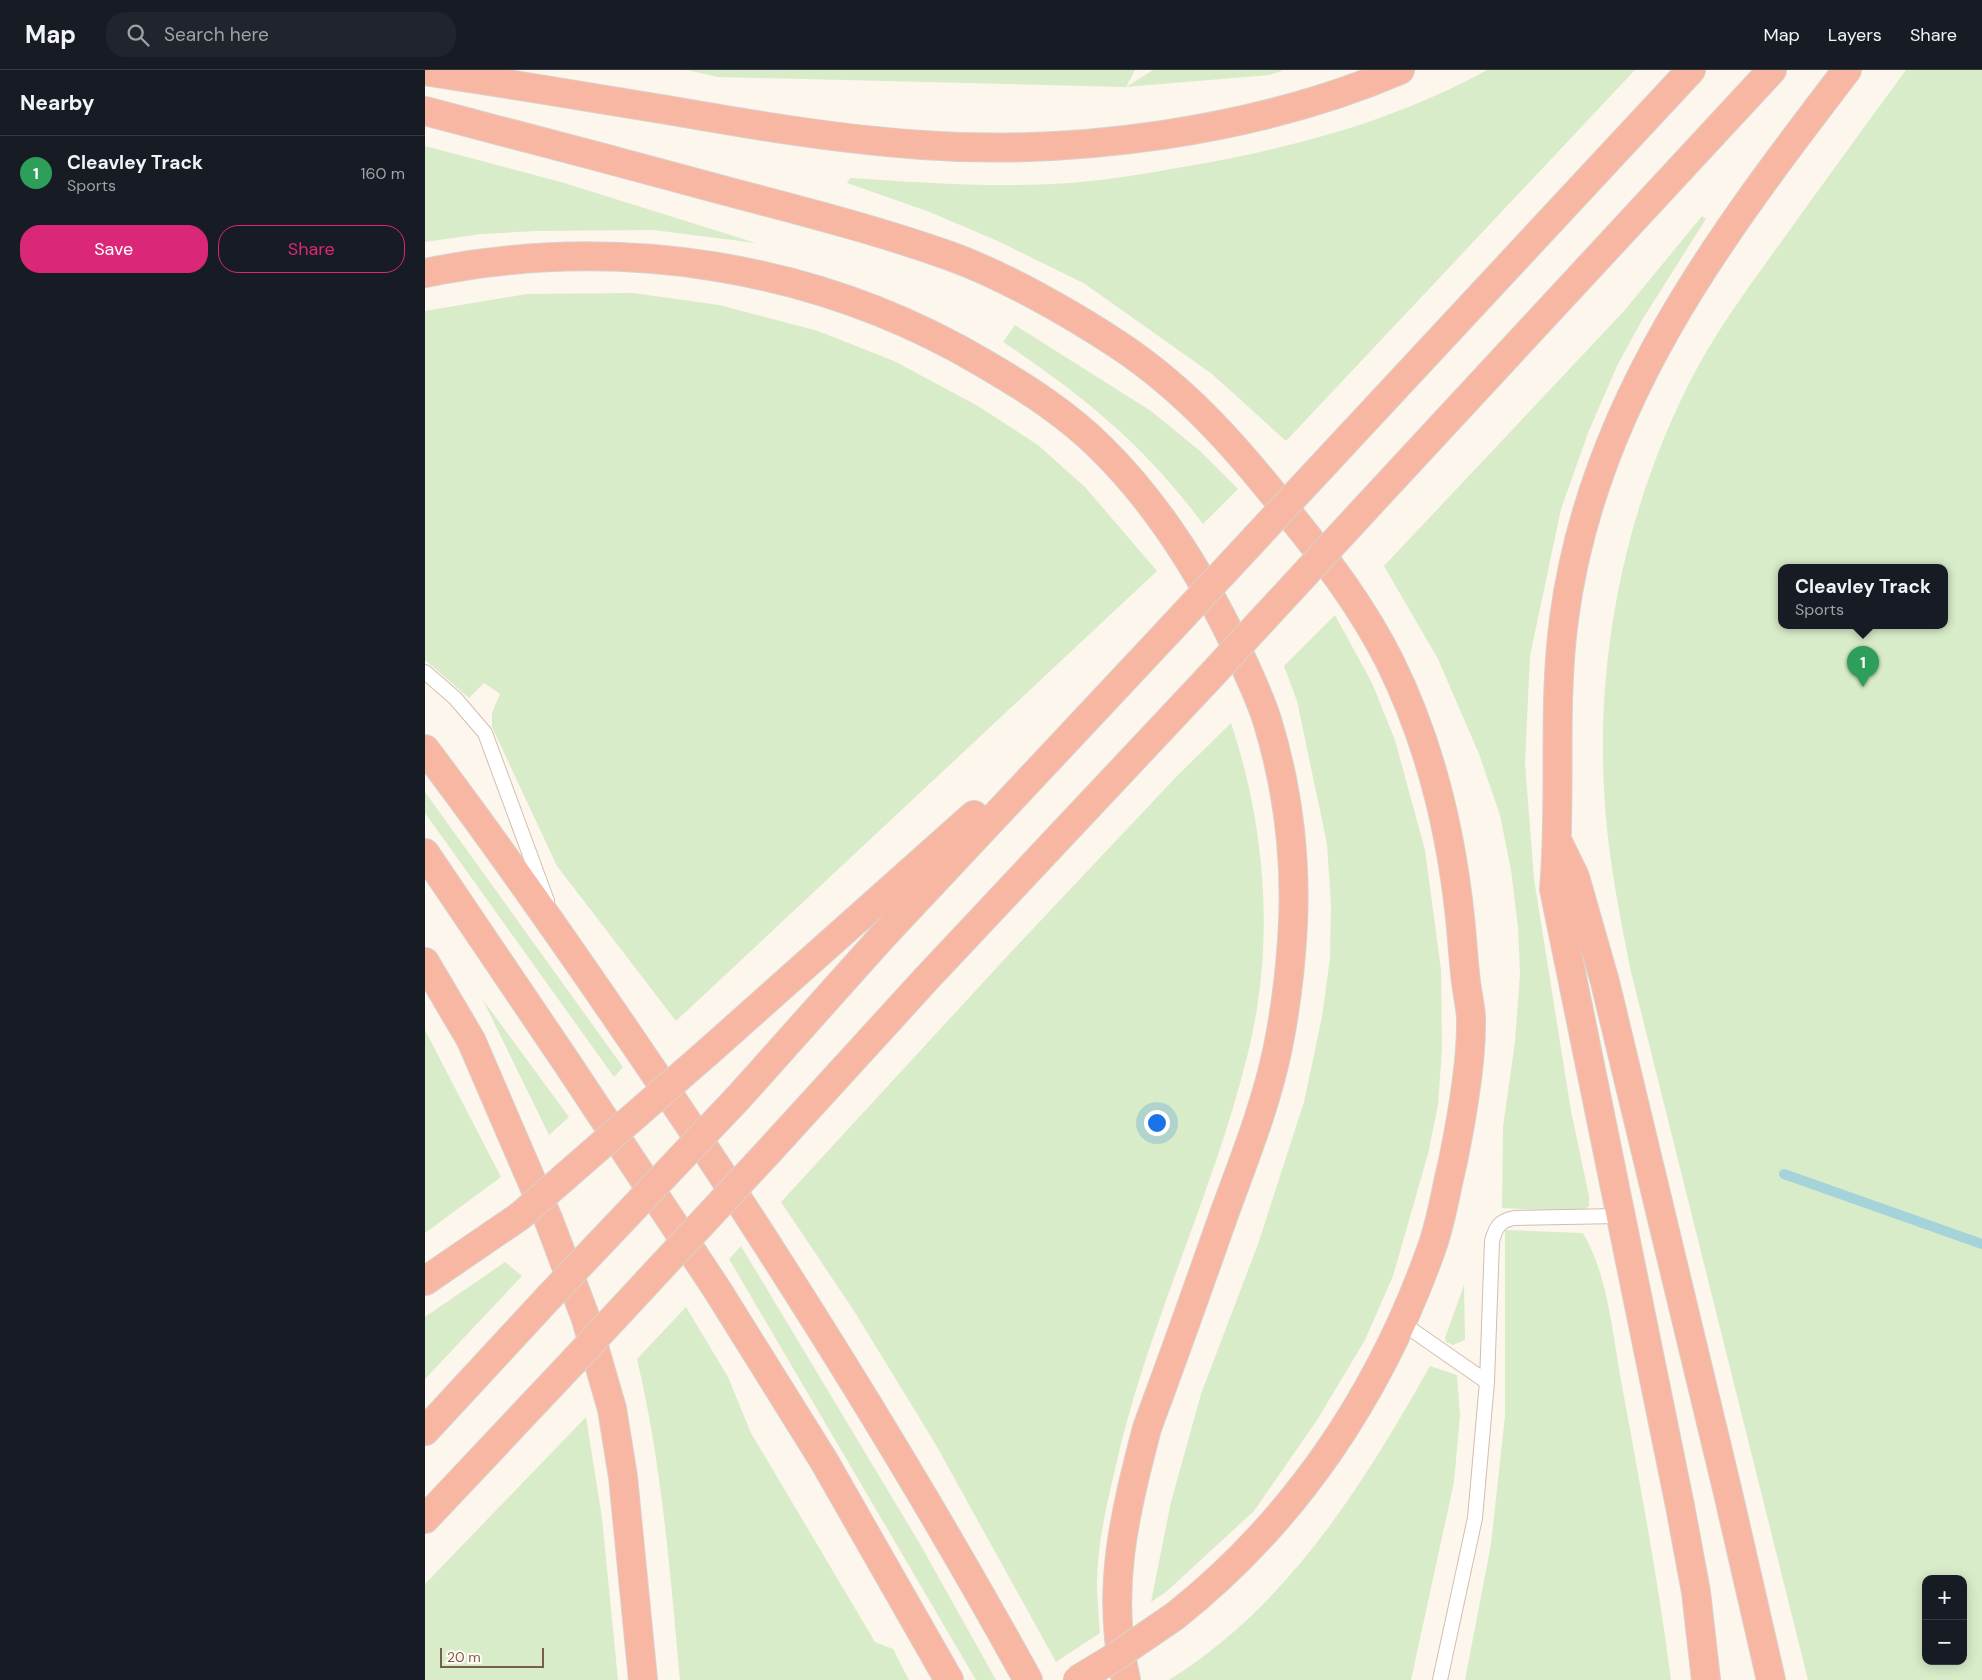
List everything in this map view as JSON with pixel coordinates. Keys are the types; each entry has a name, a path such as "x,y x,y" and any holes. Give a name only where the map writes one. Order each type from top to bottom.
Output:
{"highway":[{"path":"425,71 833,137 924,146 991,147 1121,140 1240,120 1342,92 1400,70"},
{"path":"425,1431 738,1098 881,938 1691,70"},
{"path":"425,1519 771,1149 927,978 1207,680 1772,70"},
{"path":"1706,1680 1694,1582 1554,889 1558,842 1557,717 1564,619 1584,518 1608,450 1659,340 1757,187 1847,70"},
{"path":"425,111 799,210 954,257 1064,312 1118,345 1173,385 1247,461 1355,599 1389,661 1405,696 1427,755 1450,846 1457,888 1471,1016 1466,1080 1458,1136 1434,1242 1402,1323 1383,1364 1358,1407 1323,1460 1258,1540 1233,1566 1175,1616 1123,1652 1077,1680"},
{"path":"425,273 533,257 602,256 679,260 745,271 802,285 907,323 957,347 1006,376 1058,411 1098,444 1128,476 1159,515 1182,549 1217,609 1250,676 1266,717 1279,767 1293,870 1293,922 1289,980 1278,1049 1262,1106 1147,1428 1133,1480 1121,1535 1116,1577 1117,1614 1126,1680"},
{"path":"425,1281 520,1216 708,1052 1107,696"},
{"path":"425,749 487,830 557,931 771,1249 885,1432 1028,1680"},
{"path":"1558,842 1575,877 1605,982 1771,1680"},
{"path":"425,853 723,1299 824,1460 949,1680"},
{"path":"425,962 471,1040 549,1221 586,1319 612,1409 623,1477 643,1680"}],"lane":[{"path":"425,672 455,698 485,733 557,931"},
{"path":"1440,1680 1475,1518 1487,1382 1492,1240 1495,1228 1502,1221 1514,1218 1619,1216"},
{"path":"1402,1323 1487,1382"}],"green space":[{"path":"687,70 1135,70 1125,87 718,77"},
{"path":"1153,70 1284,70 1270,75 1126,87"},
{"path":"1487,70 1635,70 1286,441 1212,374 1085,284 998,241 927,211 847,183 850,178 904,182 1015,185 1069,183 1144,174 1266,151 1342,130 1416,104"},
{"path":"1906,70 1982,70 1982,1680 1808,1680 1631,972 1619,910 1607,827 1603,750 1605,694 1611,637 1620,582 1634,527 1651,473 1672,421 1696,370 1727,319"},
{"path":"425,146 561,182 756,243 653,230 535,231 481,234 425,242"},
{"path":"1702,216 1706,219 1642,320 1617,366 1588,433 1561,509 1530,656 1525,763 1534,879 1571,1111 1589,1196 1589,1206 1581,1212 1502,1208 1503,1127 1515,1042 1520,974 1518,927 1511,870 1500,815 1479,754 1438,659 1384,566 1624,311"},
{"path":"633,293 719,305 818,331 894,361 978,406 1038,445 1085,487 1157,571 676,1021 557,866 492,727 492,713 500,694 484,683 469,698 425,660 425,311 527,294"},
{"path":"1015,325 1151,411 1200,451 1238,489 1203,524 1159,470 1112,424 1060,382 1003,342"},
{"path":"1335,615 1372,683 1395,740 1425,850 1441,970 1442,1049 1438,1105 1428,1154 1393,1276 1365,1340 1317,1420 1254,1511 1166,1592 1151,1602 1171,1502 1201,1394 1258,1244 1304,1102 1322,1017 1330,958 1331,904 1327,844 1297,701 1284,666"},
{"path":"1231,723 1243,763 1252,804 1263,886 1262,970 1256,1012 1248,1053 1217,1159 1161,1315 1127,1420 1107,1503 1100,1547 1097,1591 1100,1633 1056,1662 936,1445 856,1314 781,1202 1012,951 1177,776"},
{"path":"425,792 623,1067 614,1077 425,813"},
{"path":"483,1000 569,1117 549,1135"},
{"path":"425,1030 501,1177 425,1233"},
{"path":"1505,1230 1583,1233 1598,1267 1612,1323 1654,1567 1671,1680 1465,1680 1491,1544 1505,1416"},
{"path":"741,1246 920,1544 996,1680 976,1680 729,1259"},
{"path":"505,1262 522,1276 425,1379 425,1317"},
{"path":"1464,1285 1465,1340 1453,1345 1446,1342 1445,1338"},
{"path":"686,1307 728,1377 751,1433 875,1642 893,1649 909,1680 680,1680 669,1559 659,1479 646,1399 637,1359"},
{"path":"1430,1366 1457,1375 1460,1416 1454,1482 1411,1680 1169,1680 1212,1650 1251,1616 1286,1580 1319,1540 1378,1455"},
{"path":"586,1417 602,1518 618,1680 425,1680 425,1584"}],"waterway":[{"path":"1784,1174 1982,1244"}],"place":[{"name":"Cleavley Track","path":"1863,687"}]}
